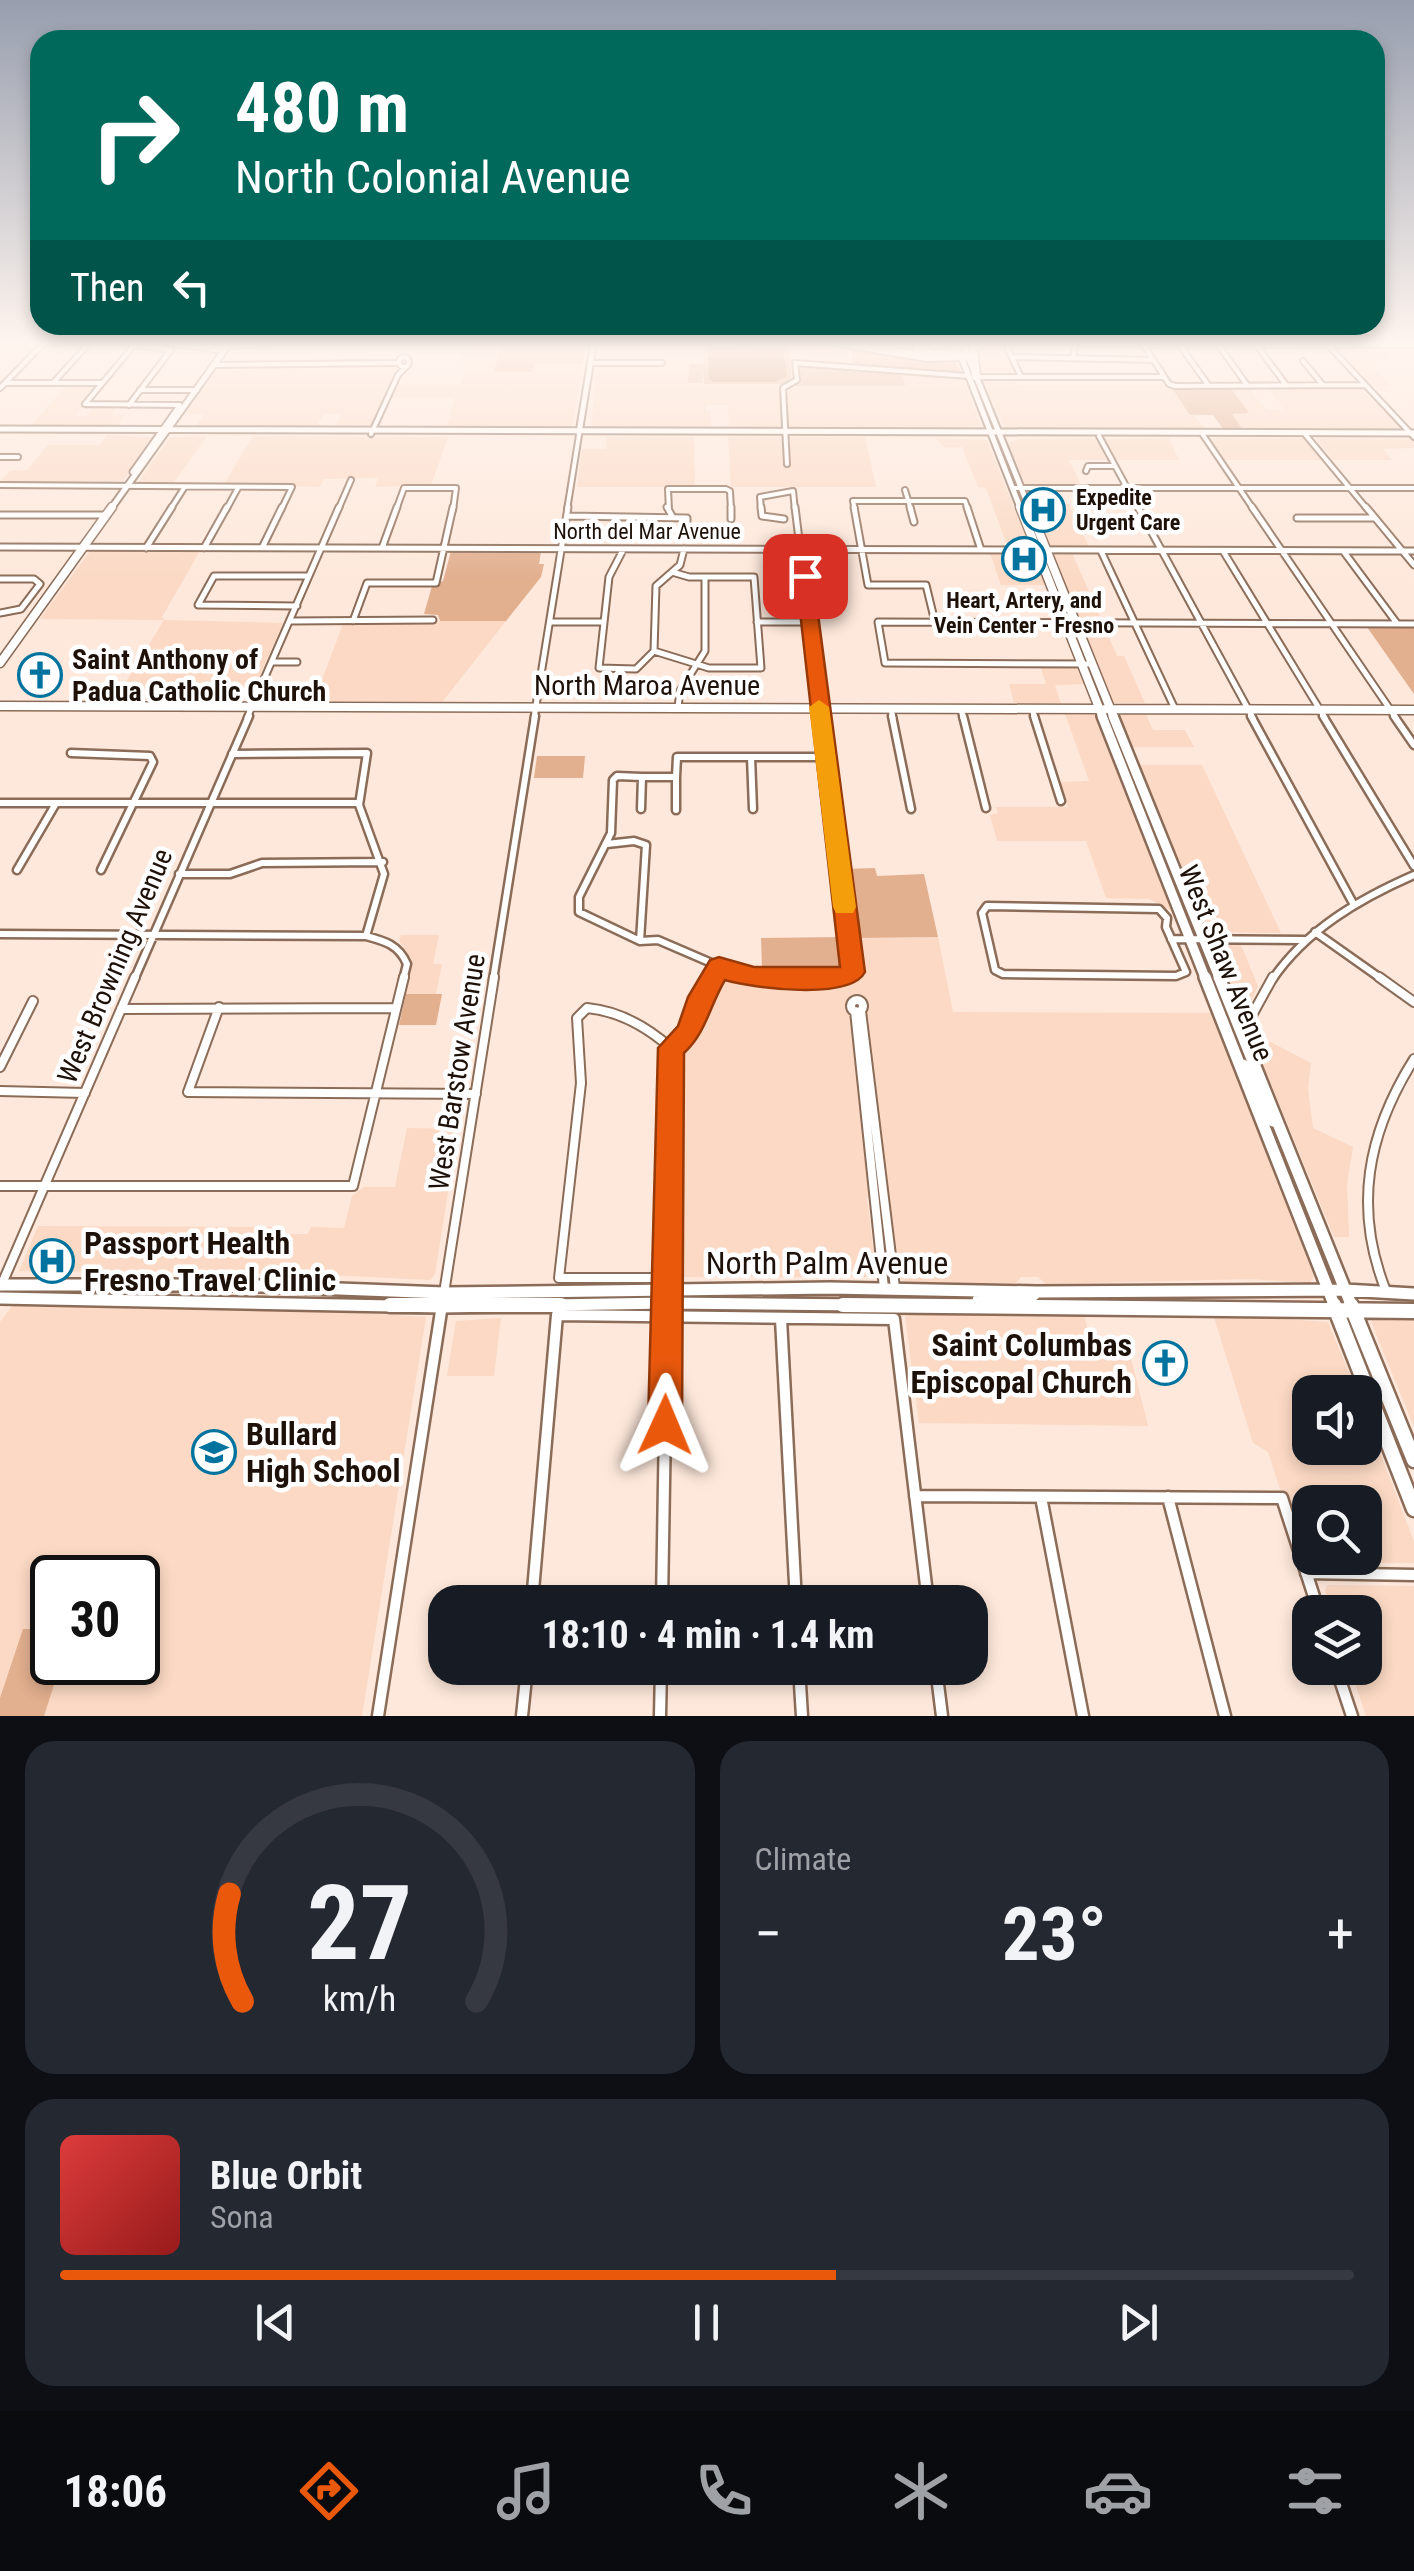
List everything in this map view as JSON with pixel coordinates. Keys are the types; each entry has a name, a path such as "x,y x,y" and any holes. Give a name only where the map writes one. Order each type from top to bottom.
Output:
{"main road":[{"path":"0,663 169,421"},
{"path":"126,486 137,476 172,421"},
{"path":"579,433 581,421"},
{"path":"989,421 994,434"},
{"path":"990,421 994,434"},
{"path":"0,431 785,433"},
{"path":"671,435 710,431"},
{"path":"164,432 372,432"},
{"path":"579,433 1413,435"},
{"path":"994,434 1203,434"},
{"name":"West Shaw Avenue","path":"994,434 1196,939 1239,1063 1414,1509"},
{"path":"137,476 142,458"},
{"name":"North Maroa Avenue","path":"0,706 1414,710"},
{"name":"West Shaw Avenue","path":"1196,939 1235,1018 1414,1460"},
{"path":"1239,1063 1250,1071 1266,1113 1279,1126"},
{"path":"197,1300 202,1285"},
{"name":"North Palm Avenue","path":"0,1286 202,1285 444,1292 1345,1290 1414,1294"},
{"name":"North Palm Avenue","path":"0,1298 442,1307 668,1290 892,1310 934,1306 1414,1310"},
{"path":"934,1306 962,1300 1028,1300 1036,1292"}],"street":[{"path":"372,432 377,421"},
{"path":"784,421 788,464"},
{"name":"West Barstow Avenue","path":"378,1716 579,433"},
{"path":"1098,434 1354,905"},
{"path":"1203,434 1414,746"},
{"path":"1307,435 1414,565"},
{"path":"0,457 18,457"},
{"path":"1086,471 1088,466 1116,466"},
{"name":"West Browning Avenue","path":"0,1286 351,480"},
{"path":"0,485 292,487 262,548"},
{"path":"146,548 185,487"},
{"path":"204,548 239,487"},
{"path":"353,621 367,583 436,583 447,548 446,529 456,488 404,488 382,548"},
{"path":"1016,488 1414,488"},
{"path":"673,516 667,511 667,490 726,489 730,491 732,519"},
{"path":"676,777 617,776 613,780 611,832 576,904 585,918 640,942 658,940 719,968 754,978 850,975 853,972 793,490 748,496"},
{"path":"905,490 914,522"},
{"path":"761,496 764,517"},
{"path":"935,622 926,586 868,585 852,500 965,500 981,550"},
{"path":"0,515 105,515"},
{"path":"568,516 673,516 688,518 687,529"},
{"path":"749,517 797,519"},
{"path":"1297,518 1377,518"},
{"name":"North del Mar Avenue","path":"0,548 1414,551"},
{"path":"623,549 610,577 600,668 636,669 654,651 656,586 680,566 684,549"},
{"path":"1101,550 1175,708"},
{"path":"1223,551 1414,866"},
{"path":"1343,551 1397,623"},
{"path":"654,651 698,664 761,668 754,577 672,572"},
{"path":"297,606 198,605 214,576 310,576"},
{"path":"678,707 680,691 705,651 705,577"},
{"path":"0,579 39,581 21,609 0,613"},
{"path":"29,596 48,595"},
{"path":"290,621 433,620"},
{"path":"551,622 604,622"},
{"path":"757,622 810,622"},
{"path":"1086,664 885,663 878,622 1414,624"},
{"path":"272,662 298,662"},
{"path":"891,709 912,809"},
{"path":"961,709 986,808"},
{"path":"1032,709 1061,801"},
{"path":"71,753 150,756 151,769 101,870"},
{"path":"232,754 367,753 356,785 357,803 384,874 366,936"},
{"path":"751,757 754,809"},
{"path":"676,810 677,758 826,757"},
{"path":"641,809 642,776"},
{"path":"0,803 357,803"},
{"path":"17,870 55,804"},
{"path":"606,845 634,841 646,845 640,942"},
{"path":"179,874 230,874 262,862 382,862"},
{"path":"1235,1018 1251,1016 1267,984 1304,940 1354,905 1414,875"},
{"path":"986,906 1146,906 1160,909 1168,918 1171,940 1186,972 1176,976 1003,974 995,970 982,913 986,906"},
{"path":"1315,932 1414,1002"},
{"path":"0,934 366,936 390,942 402,952 407,964 354,1186 0,1186"},
{"path":"1171,940 1304,940"},
{"path":"662,1585 671,1048 689,1032 701,997 719,968"},
{"path":"0,1067 33,1002"},
{"path":"219,1007 188,1092 476,1094"},
{"path":"121,1009 396,1008"},
{"path":"668,1290 560,1278 581,1083 576,1022 579,1014 592,1008 618,1015 671,1048"},
{"path":"858,1011 926,1585"},
{"path":"1387,1293 1367,1229 1369,1188 1385,1119 1414,1059"},
{"path":"0,1092 85,1093"},
{"path":"533,1585 557,1315 780,1318 892,1310"},
{"path":"780,1318 795,1585"},
{"path":"915,1496 1282,1498 1292,1529"},
{"path":"1168,1496 1225,1716"},
{"path":"1042,1497 1083,1716"},
{"path":"1382,1574 1414,1575"},
{"path":"522,1716 525,1685"},
{"path":"660,1716 661,1685"},
{"path":"801,1685 802,1716"},
{"path":"938,1685 942,1716"},
{"path":"1342,1685 1352,1716"}],"shaded area":[{"path":"35,421 120,421 116,427 30,427"},
{"path":"199,421 319,421 317,424 323,425 321,429 195,428"},
{"path":"338,421 377,421 374,428 335,429"},
{"path":"448,421 573,421 572,427 446,428"},
{"path":"592,421 711,421 711,429 591,428"},
{"path":"729,421 782,421 782,427 729,429"},
{"path":"788,421 979,421 981,426 921,430 788,427"},
{"path":"1002,421 1199,421 1207,430 1005,428"},
{"path":"1217,421 1237,421 1243,430 1224,430"},
{"path":"1237,421 1393,421 1401,429 1243,430"},
{"path":"107,435 153,437 123,481 0,482 10,471 27,470 48,445 99,445"},
{"path":"207,436 172,485 137,484 170,437"},
{"path":"253,436 448,437 431,485 375,487 378,478 324,479 320,487 224,484"},
{"path":"607,437 694,437 695,487 577,487 582,449 606,449"},
{"path":"728,437 865,437 876,487 731,487"},
{"path":"935,438 987,440 1030,548 1008,548 986,488 978,487 962,447 944,447"},
{"path":"1096,438 1108,460 1069,460 1081,485 1025,484 1008,443 1017,439"},
{"path":"1169,438 1179,460 1116,460 1104,439"},
{"path":"1210,438 1306,438 1323,460 1225,460"},
{"path":"1315,438 1409,439 1414,448 1383,449 1392,460 1333,460"},
{"path":"1025,490 1042,490 1049,504 1069,504 1089,547 1049,546"},
{"path":"90,551 200,551 162,617 165,620 283,623 250,698 115,700 164,620 40,619"},
{"path":"451,551 541,552 539,564 544,564 541,577 506,621 440,621 438,615 424,614 432,586 443,581"},
{"path":"990,553 1033,554 1046,585 1001,585"},
{"path":"1072,553 1101,619 1078,618 1052,554"},
{"path":"506,621 443,701 314,701 343,624"},
{"path":"1104,626 1117,656 1124,656 1145,703 1113,703 1082,628"},
{"path":"1367,627 1414,627 1414,694"},
{"path":"1041,668 1077,668 1084,684 1055,685 1061,703 1014,703 1009,684 1046,684"},
{"path":"1065,714 1096,715 1172,911 1149,899 1106,898 1086,841 997,841 990,815 998,813 996,807 1068,807 1060,782 1089,781"},
{"path":"1146,715 1153,730 1185,730 1194,747 1131,747 1119,718"},
{"path":"537,756 585,756 583,778 534,778"},
{"path":"1138,765 1202,765 1281,933 1207,932"},
{"path":"875,868 877,876 924,874 938,937 855,938 845,869"},
{"path":"401,935 439,935 433,964 442,964 436,994 406,994 412,960 399,941"},
{"path":"840,937 844,970 762,970 761,938"},
{"path":"938,937 953,1012 1212,1013 1314,1276 1310,1283 1250,1279 1046,1284 1038,1277 1021,1277 1015,1284 904,1282 898,1275 886,1188 867,1198 876,1273 873,1277 682,1277 679,1051 697,1036 707,1002 724,974 756,983 850,984 860,974 855,938"},
{"path":"1216,945 1241,945 1258,986 1248,1009 1239,1009 1214,949"},
{"path":"406,994 442,994 436,1025 399,1025"},
{"path":"1249,1031 1311,1063 1308,1089 1313,1128 1353,1147 1347,1184 1349,1237 1334,1237"},
{"path":"407,1128 458,1129 435,1274 430,1280 309,1274 19,1271 38,1226 276,1227 275,1234 308,1234 311,1227 344,1228 352,1196 364,1187 395,1187"},
{"name":"Bullard High School","path":"12,1306 275,1308 426,1317 362,1716 0,1716 0,1322"},
{"path":"939,1312 1084,1313 1087,1328 1130,1354 1148,1426 919,1423 905,1316"},
{"path":"1213,1314 1328,1322 1350,1375 1292,1375 1292,1465 1382,1465 1382,1458 1414,1541 1414,1563 1382,1563 1382,1485 1292,1485 1292,1503 1280,1489 1268,1452 1253,1443"},
{"path":"501,1318 494,1376 447,1376 456,1321"},
{"path":"1414,1319 1414,1427 1371,1322"},
{"path":"1327,1585 1414,1586 1414,1716 1366,1716 1356,1685 1382,1685 1382,1595 1327,1595"},
{"path":"23,1629 30,1629 30,1685 54,1685 44,1716 0,1716 0,1698"}],"slow traffic":[{"path":"819,707 845,907"}],"place":[{"name":"Expedite Urgent Care","path":"1043,510"},
{"name":"Heart, Artery, and Vein Center - Fresno","path":"1024,559"},
{"name":"Saint Anthony of Padua Catholic Church","path":"40,675"},
{"name":"Passport Health Fresno Travel Clinic","path":"52,1261"},
{"name":"Saint Columbas Episcopal Church","path":"1165,1363"},
{"name":"Bullard High School","path":"214,1452"}],"route":[{"path":"665,1425 671,1048 689,1032 701,997 719,968 754,978 846,978 853,972 805,576"}]}
